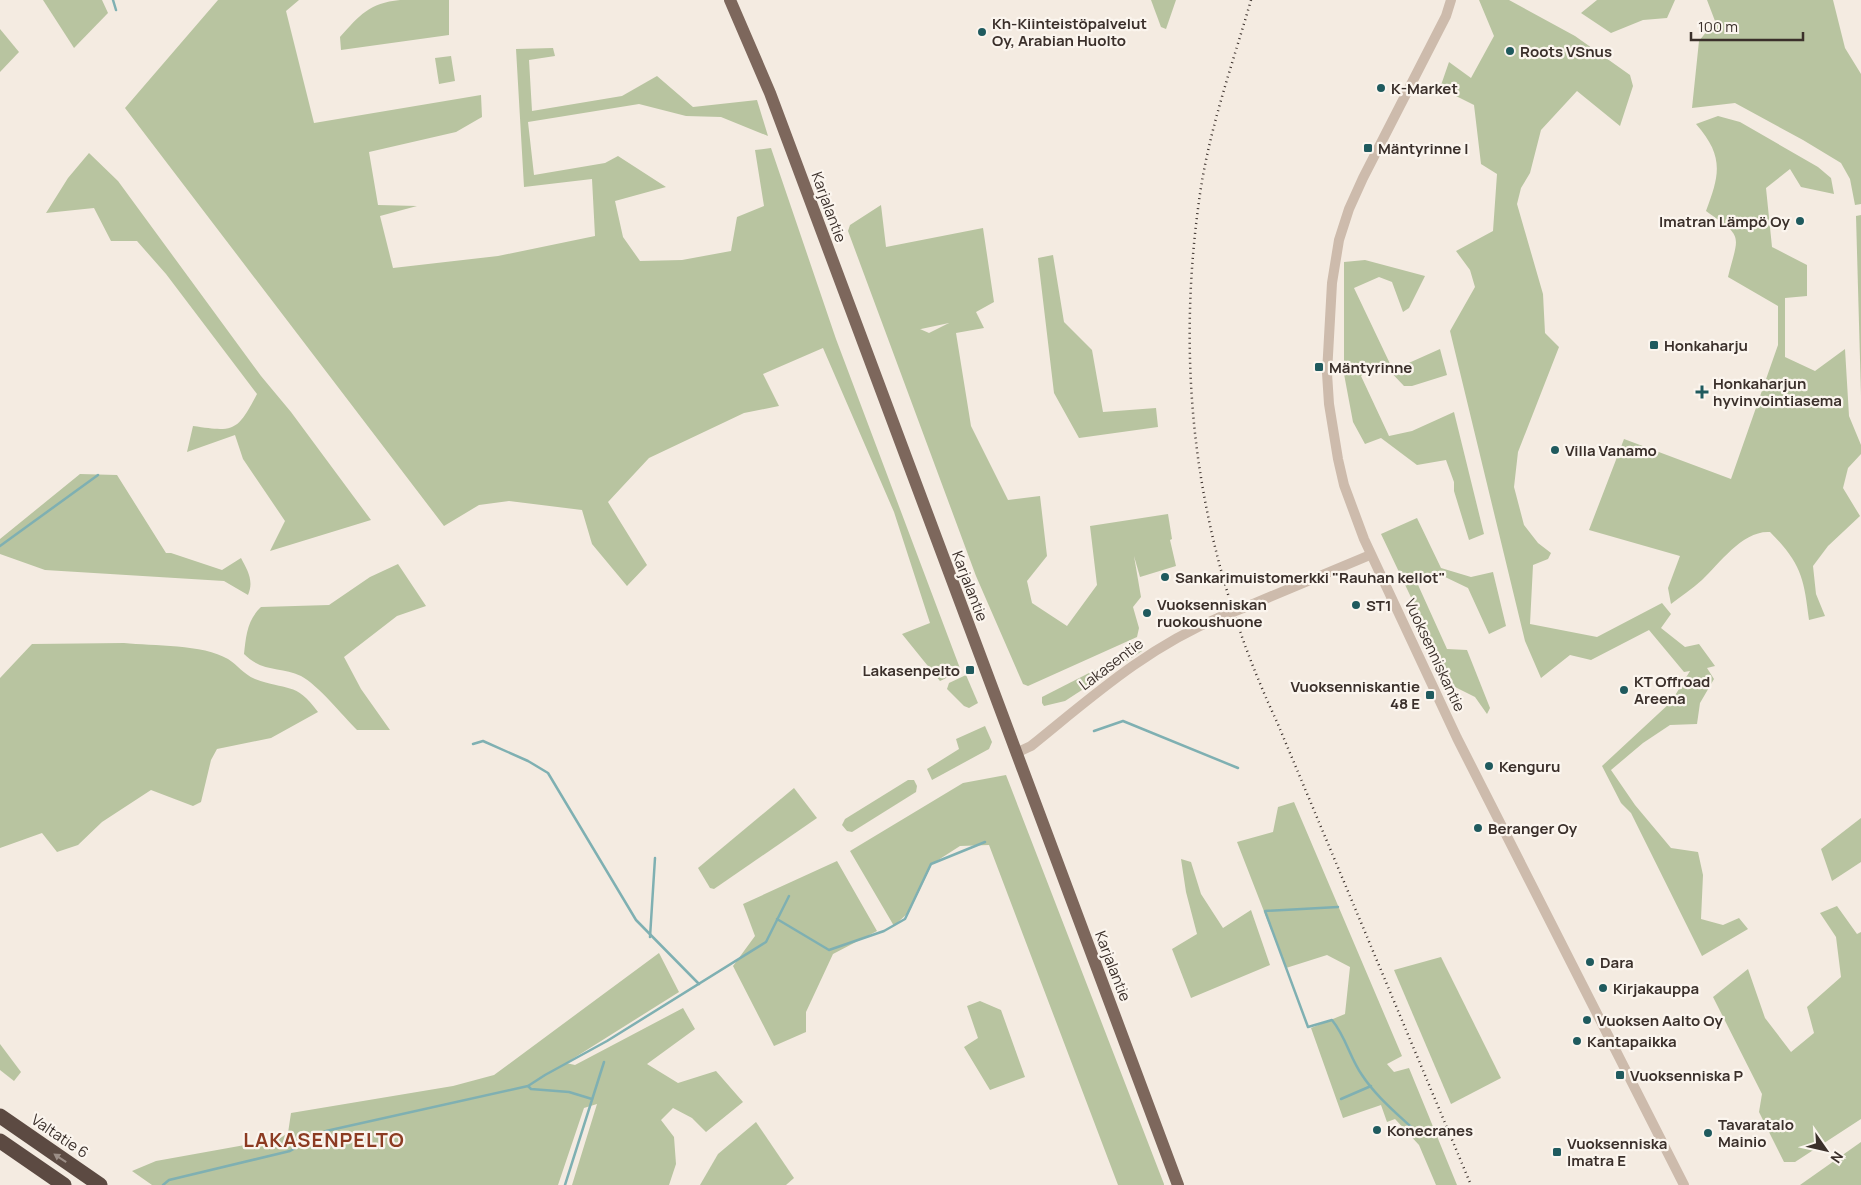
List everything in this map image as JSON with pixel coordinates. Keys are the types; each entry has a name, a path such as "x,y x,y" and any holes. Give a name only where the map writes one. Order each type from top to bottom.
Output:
{"highway":[{"name":"Valtatie 6","path":"0,1116 100,1185"},
{"path":"0,1141 64,1185"}],"main road":[{"name":"Karjalantie","path":"730,0 770,93 1178,1185"}],"street":[{"name":"Vuoksenniskantie","path":"1451,0 1446,16 1349,209 1334,262 1328,346 1329,404 1344,485 1370,554 1502,829 1615,1046 1684,1185"},
{"name":"Lakasentie","path":"1016,753 1031,746 1152,651 1187,631 1370,554"}],"green space":[{"path":"43,0 102,0 108,13 74,48"},
{"path":"218,0 299,0 286,11 314,123 481,95 482,117 456,132 369,152 378,205 417,206 380,216 393,268 498,256 595,236 592,179 524,187 516,49 553,48 555,56 529,60 532,111 622,96 657,76 693,107 757,100 768,136 721,117 686,116 639,104 528,122 534,175 605,163 618,156 666,187 615,201 623,237 640,261 682,260 731,251 737,217 764,206 755,150 771,148 836,339 961,671 940,681 902,634 930,623 894,512 823,348 763,374 779,406 744,413 649,458 608,502 647,565 627,586 592,544 582,510 509,501 479,505 444,526 125,108"},
{"path":"400,0 449,0 449,35 341,50 340,37 360,16 380,4"},
{"path":"1151,0 1176,0 1166,29 1161,27"},
{"path":"1479,0 1509,0 1575,36 1630,75 1633,86 1620,126 1577,91 1541,130 1530,173 1521,188 1517,204 1543,294 1545,333 1559,347 1518,452 1514,487 1524,525 1538,543 1551,553 1548,559 1533,565 1530,624 1597,637 1662,603 1671,614 1661,628 1685,647 1699,644 1715,666 1707,668 1714,679 1700,703 1697,724 1670,725 1643,743 1611,770 1635,805 1671,848 1698,852 1703,875 1701,919 1723,925 1739,918 1748,929 1702,956 1631,813 1621,803 1602,766 1671,702 1690,671 1684,672 1649,630 1591,660 1570,655 1541,678 1525,641 1450,331 1475,287 1470,270 1456,251 1493,231 1497,174 1481,164 1474,105 1440,88 1449,62 1471,78 1494,36"},
{"path":"1597,0 1675,0 1667,18 1643,20 1611,33 1581,13"},
{"path":"1707,0 1833,0 1845,48 1861,74 1861,204 1855,205 1850,179 1841,163 1803,140 1735,103 1692,108 1699,41 1715,21"},
{"path":"0,29 19,52 0,72"},
{"path":"451,56 455,81 439,84 435,58"},
{"path":"1718,116 1740,122 1818,167 1831,178 1834,194 1801,187 1790,169 1766,188 1772,247 1807,265 1807,296 1785,298 1785,357 1815,371 1845,349 1849,416 1861,445 1861,454 1848,468 1843,488 1860,516 1828,546 1813,566 1816,594 1825,616 1809,620 1803,582 1795,562 1770,532 1751,536 1741,542 1702,580 1671,604 1668,588 1680,556 1589,530 1624,439 1731,479 1778,345 1778,306 1728,277 1736,244 1733,232 1706,211 1714,186 1717,166 1711,146 1696,124"},
{"path":"89,153 118,181 261,376 291,412 371,520 270,551 285,521 243,459 235,435 187,452 193,426 217,429 233,427 244,416 257,394 166,274 137,241 111,241 94,208 46,213 68,178"},
{"path":"881,205 886,247 983,228 994,302 976,312 984,328 956,333 971,426 1008,500 1040,496 1047,556 1027,581 1032,603 1067,626 1097,585 1090,526 1168,514 1172,539 1170,540 1176,566 1140,577 1134,556 1141,597 1133,607 1139,628 1137,637 1028,686 1023,684 976,576 848,231 850,225","holes":["949,323 929,333 920,329"]},
{"path":"1861,215 1861,395 1856,216"},
{"path":"1053,255 1064,322 1092,350 1103,412 1156,408 1158,427 1079,438 1054,393 1038,258"},
{"path":"1365,260 1425,276 1409,308 1403,312 1392,282 1379,277 1354,288 1393,370 1440,349 1447,375 1412,386 1404,386 1385,366 1374,364 1361,376 1389,436 1412,431 1454,412 1484,534 1469,540 1454,491 1454,482 1446,460 1417,465 1381,438 1365,444 1353,422 1344,374 1344,262"},
{"path":"80,474 117,475 166,553 222,570 241,558 250,581 248,595 224,581 45,570 0,554 0,539"},
{"path":"1417,518 1441,568 1471,577 1493,572 1506,626 1489,634 1468,588 1443,576 1414,576 1447,649 1467,650 1490,708 1487,714 1475,697 1453,686 1381,534"},
{"path":"398,564 426,606 397,616 344,657 361,689 390,730 357,730 308,680 294,673 265,667 244,654 250,623 261,607 329,605 370,577"},
{"path":"124,643 178,646 218,654 255,679 297,691 318,712 271,738 217,749 211,760 201,802 193,806 151,790 102,822 78,845 57,852 42,833 0,848 0,678 32,644"},
{"path":"1140,647 1142,651 1065,701 1044,706 1042,703 1042,697"},
{"path":"966,675 978,703 969,708 964,706 947,689 949,683"},
{"path":"985,726 992,742 989,749 932,780 927,769 959,749 956,739"},
{"path":"1006,775 1164,1185 1118,1185 989,845 960,846 932,864 909,912 894,926 850,851 963,783"},
{"path":"908,780 914,780 917,786 916,792 852,832 847,831 842,825 845,819"},
{"path":"794,788 817,818 714,889 710,888 698,868"},
{"path":"1294,802 1402,1056 1387,1064 1394,1072 1409,1068 1457,1185 1436,1185 1419,1145 1395,1119 1387,1122 1381,1105 1343,1118 1311,1028 1345,1014 1350,967 1327,955 1286,968 1237,842 1273,832 1278,807"},
{"path":"1861,818 1861,862 1832,881 1821,849"},
{"path":"1181,859 1191,862 1201,894 1223,928 1251,910 1270,965 1191,998 1172,949 1197,934 1186,892"},
{"path":"837,861 877,931 833,954 806,1012 806,1032 774,1046 733,966 755,936 743,904"},
{"path":"1837,906 1857,934 1861,932 1861,1119 1795,1162 1784,1162 1759,1112 1762,1094 1713,997 1748,969 1765,1018 1791,1052 1814,1033 1807,1007 1841,977 1836,937 1820,913"},
{"path":"659,953 679,992 566,1063 575,1065 683,1008 695,1029 647,1064 678,1083 716,1071 743,1102 706,1132 692,1118 673,1108 661,1120 674,1137 676,1164 669,1185 572,1185 597,1104 584,1108 558,1185 152,1185 132,1171 156,1161 279,1139 288,1133 291,1113 453,1086 494,1075"},
{"path":"1441,957 1501,1078 1451,1104 1394,970"},
{"path":"980,1001 1001,1010 1025,1077 990,1090 964,1047 978,1038 967,1006"},
{"path":"0,1044 21,1072 14,1081 0,1070"},
{"path":"756,1122 794,1178 786,1185 700,1185 718,1154"},
{"path":"1861,1142 1861,1185 1800,1185"}],"waterway":[{"path":"113,0 116,10"},
{"path":"0,546 98,475"},
{"path":"1094,731 1123,721 1238,768"},
{"path":"473,744 483,741 528,761 548,773 636,920 699,984"},
{"path":"777,919 829,950 884,931 905,919 931,864 985,842"},
{"path":"650,937 655,858"},
{"path":"163,1185 169,1180 290,1151 326,1131 528,1086 607,1041 766,942 789,896"},
{"path":"1338,907 1265,911 1308,1027 1332,1020 1367,1082 1411,1127"},
{"path":"565,1185 604,1062"},
{"path":"528,1086 531,1089 569,1092 592,1099"},
{"path":"1341,1099 1371,1086"}],"railway":[{"path":"1251,0 1208,150 1199,201 1192,269 1190,336 1192,402 1199,467 1211,532 1228,596 1250,659 1471,1185"}],"place":[{"name":"Kh-Kiinteistöpalvelut Oy, Arabian Huolto","path":"982,32"},
{"name":"Roots VSnus","path":"1510,51"},
{"name":"K-Market","path":"1381,88"},
{"name":"Mäntyrinne I","path":"1368,148"},
{"name":"Imatran Lämpö Oy","path":"1800,221"},
{"name":"Honkaharju","path":"1654,345"},
{"name":"Mäntyrinne","path":"1319,367"},
{"name":"Honkaharjun hyvinvointiasema","path":"1702,392"},
{"name":"Villa Vanamo","path":"1555,450"},
{"name":"Sankarimuistomerkki \"Rauhan kellot\"","path":"1165,577"},
{"name":"ST1","path":"1356,605"},
{"name":"Vuoksenniskan ruokoushuone","path":"1147,613"},
{"name":"Lakasenpelto","path":"970,670"},
{"name":"KT Offroad Areena","path":"1624,690"},
{"name":"Vuoksenniskantie 48 E","path":"1430,695"},
{"name":"Kenguru","path":"1489,766"},
{"name":"Beranger Oy","path":"1478,828"},
{"name":"Dara","path":"1590,962"},
{"name":"Kirjakauppa","path":"1603,988"},
{"name":"Vuoksen Aalto Oy","path":"1587,1020"},
{"name":"Kantapaikka","path":"1577,1041"},
{"name":"Vuoksenniska P","path":"1620,1075"},
{"name":"Konecranes","path":"1377,1130"},
{"name":"Tavaratalo Mainio","path":"1708,1133"},
{"name":"Vuoksenniska Imatra E","path":"1557,1152"}],"district":[{"name":"LAKASENPELTO","path":"324,1139"}]}
